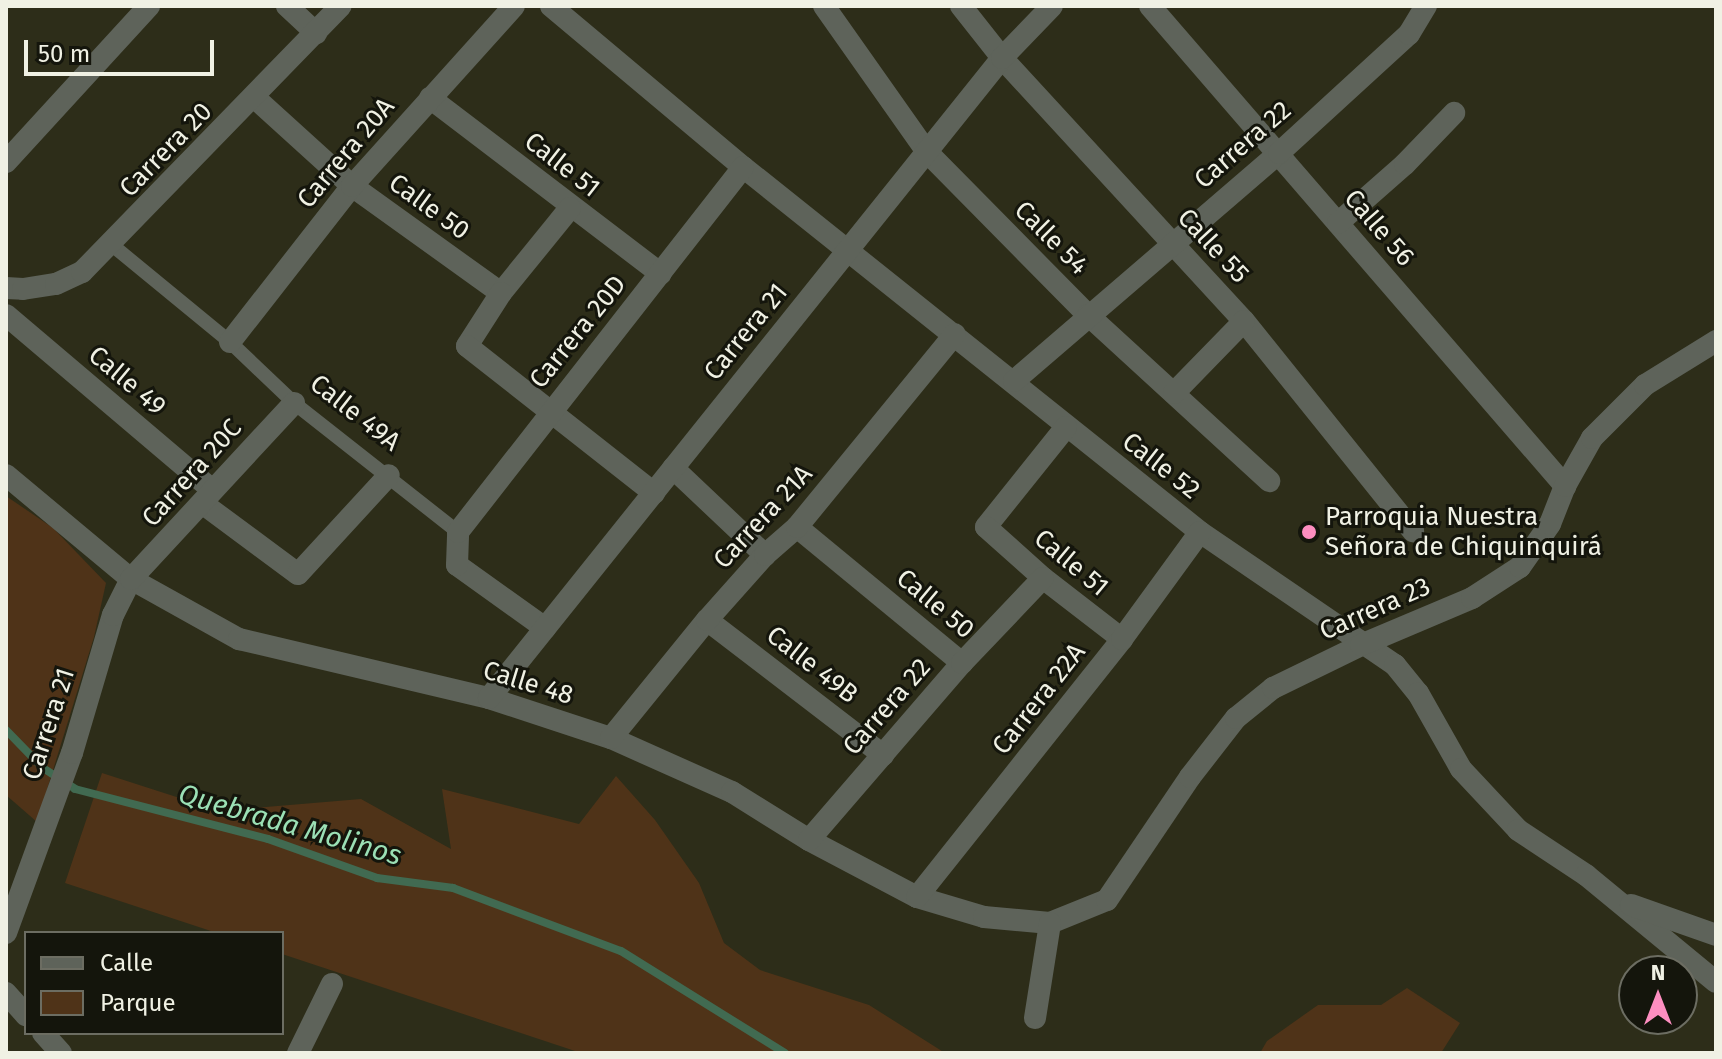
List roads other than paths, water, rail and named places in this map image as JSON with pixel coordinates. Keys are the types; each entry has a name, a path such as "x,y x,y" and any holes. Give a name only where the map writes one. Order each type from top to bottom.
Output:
{"street":[{"path":"6,161 149,6"},
{"path":"287,6 316,33"},
{"name":"Carrera 20","path":"6,288 56,284 82,272 112,245 341,6"},
{"name":"Carrera 20A","path":"230,342 352,186 514,6"},
{"name":"Calle 52","path":"551,6 743,167 849,248 1066,427 1200,532 1361,645 1395,665 1418,693 1461,769 1518,830 1618,900 1716,982"},
{"name":"Calle 54","path":"824,6 927,152 1088,315 1269,481"},
{"name":"Calle 55","path":"961,6 1002,58 1244,321 1413,531"},
{"name":"Carrera 21","path":"489,698 1002,58 1052,6"},
{"name":"Calle 56","path":"1150,6 1565,486"},
{"name":"Carrera 22","path":"1014,381 1279,153 1409,34 1426,6"},
{"name":"Calle 50","path":"255,98 352,186 501,293"},
{"name":"Calle 51","path":"430,98 570,208 661,274"},
{"path":"1338,223 1405,164 1454,113"},
{"name":"Carrera 20D","path":"458,532 743,167"},
{"path":"570,208 501,293 467,346 654,493"},
{"name":"Calle 49","path":"6,315 207,497 298,574 389,475"},
{"path":"1174,393 1244,321"},
{"name":"Carrera 21A","path":"611,738 707,620 765,555 797,527 955,334"},
{"name":"Carrera 23","path":"1050,923 1107,900 1190,777 1236,718 1273,688 1361,645 1472,598 1520,567 1550,524 1565,486 1592,438 1645,385 1716,341"},
{"name":"Carrera 20C","path":"131,579 294,403"},
{"name":"Calle 51","path":"1066,427 986,527 1043,578 1122,639"},
{"path":"673,468 765,555"},
{"name":"Calle 48","path":"6,475 131,579 239,639 489,698 611,738 732,792 809,840 917,897 984,917 1050,923"},
{"name":"Calle 50","path":"797,527 962,663"},
{"path":"458,532 457,565 545,628"},
{"name":"Carrera 22A","path":"917,897 1122,639 1200,532"},
{"name":"Carrera 22","path":"809,840 962,663 1043,578"},
{"name":"Carrera 21","path":"6,933 72,753 113,615 131,579"},
{"name":"Calle 49B","path":"707,620 883,755"},
{"path":"1618,900 1716,935"},
{"path":"1035,1018 1050,923"},
{"path":"298,1053 332,984"},
{"path":"6,993 24,1013"},
{"path":"45,1035 61,1053"}],"lane":[{"name":"Calle 49A","path":"112,245 230,342 294,403 458,532"}],"waterway":[{"name":"Quebrada Molinos","path":"6,730 43,768 75,789 268,839 377,878 453,888 621,951 785,1053"}],"place":[{"name":"Parroquia Nuestra Señora de Chiquinquirá","path":"1309,532"}]}
